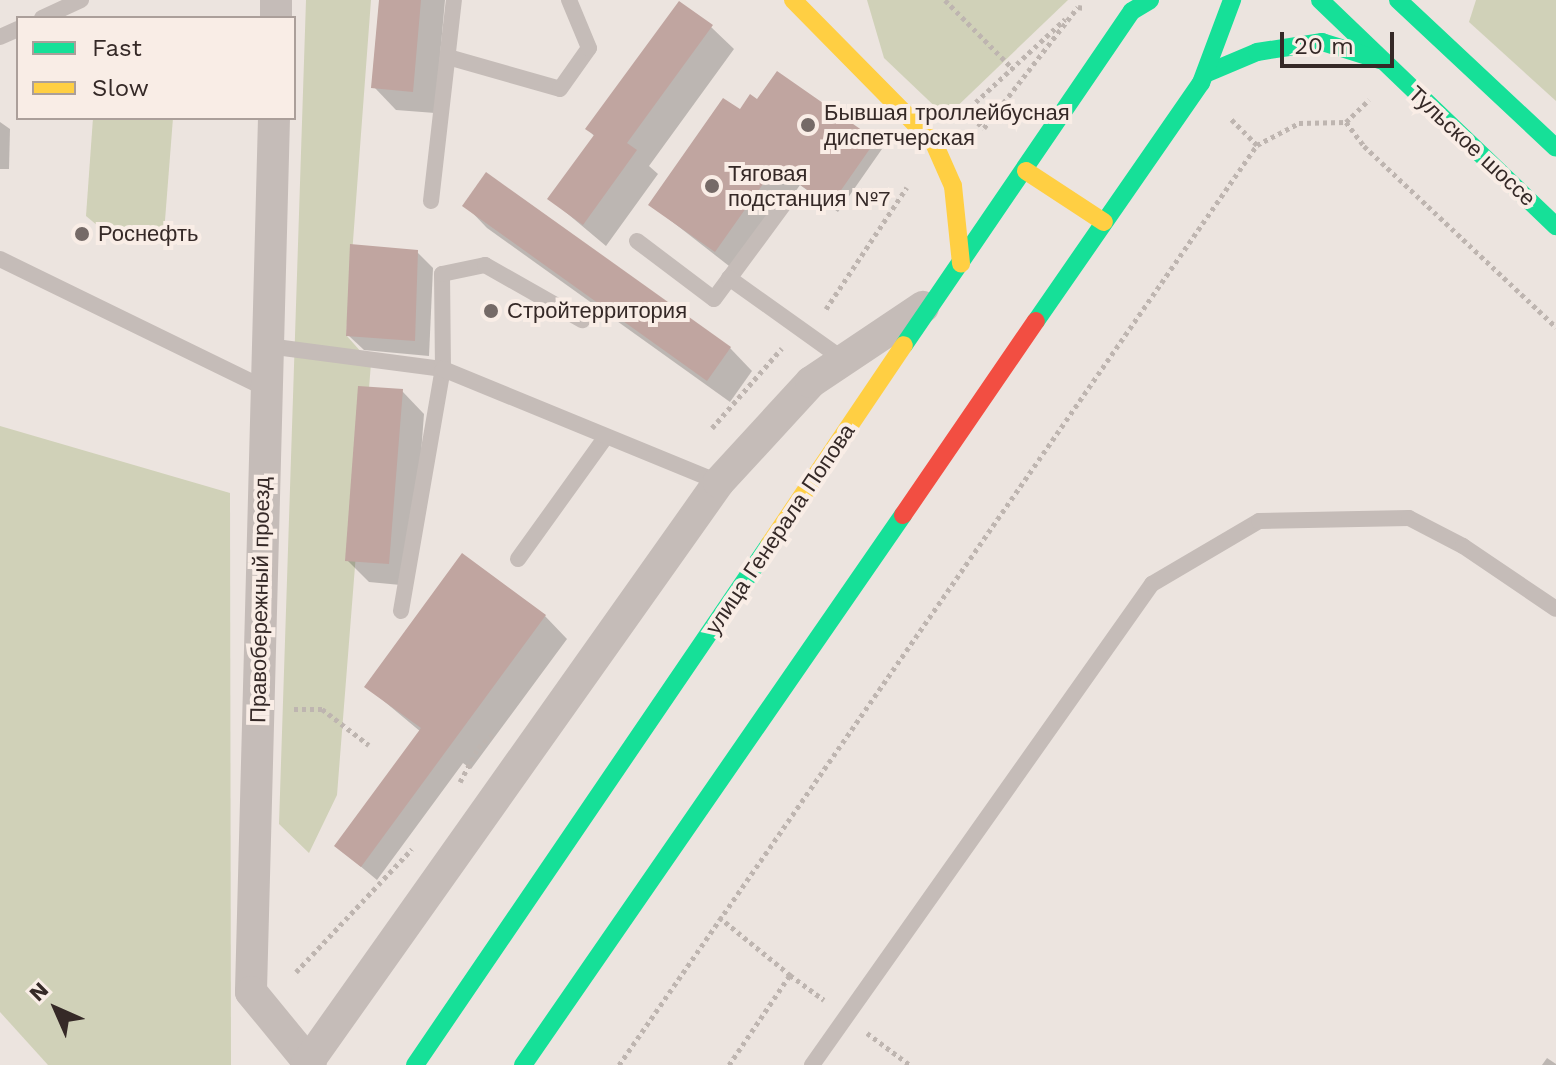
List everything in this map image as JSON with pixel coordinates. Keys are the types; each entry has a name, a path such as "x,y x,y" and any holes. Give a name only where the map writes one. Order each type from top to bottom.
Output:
{"main road":[{"path":"793,0 934,143 953,186 961,264"},
{"name":"улица Генерала Попова","path":"415,1065 1026,171 1133,6 1150,0"},
{"path":"523,1065 1205,74 1232,0"},
{"name":"Тульское шоссе","path":"1320,0 1556,226"},
{"path":"1398,0 1556,148"},
{"path":"1205,74 1257,52 1322,42 1380,60"},
{"path":"1026,171 1104,222"}],"street":[{"name":"Правобережный проезд","path":"274,120 251,992 308,1064"},
{"path":"308,1064 719,482 811,382 939,296"}],"lane":[{"path":"46,16 81,0"},
{"path":"431,201 454,0"},
{"path":"448,57 560,89 589,48 569,0"},
{"path":"637,241 714,299 784,204"},
{"path":"0,259 265,388"},
{"path":"401,611 443,369 442,274 485,265 582,320"},
{"path":"729,278 844,360"},
{"path":"268,346 443,369 605,438 719,482"},
{"path":"518,559 605,438"},
{"path":"812,1065 1152,584 1259,521 1409,518 1463,546 1556,609"}],"path":[{"path":"945,0 1013,69"},
{"path":"954,122 1079,3"},
{"path":"966,112 984,128 1079,3"},
{"path":"619,1065 1257,145 1231,119"},
{"path":"1346,122 1364,146 1556,327"},
{"path":"826,309 912,180"},
{"path":"712,428 786,345"},
{"path":"257,708 322,709 369,745"},
{"path":"457,787 478,748 499,728"},
{"path":"296,972 414,846"},
{"path":"719,917 790,975"}],"green space":[{"path":"306,0 371,0 346,335 371,363 337,795 309,853 279,824"},
{"path":"867,0 1068,0 946,117 884,58"},
{"path":"1476,0 1556,0 1556,101 1469,22"},
{"path":"93,120 173,120 164,233 104,231 86,216"},
{"path":"0,426 230,493 231,1065 48,1065 0,1012"}],"building":[{"path":"379,0 421,0 413,92 371,88"},
{"path":"679,1 713,25 627,143 637,150 583,225 547,199 594,135 585,129"},
{"path":"777,71 876,140 830,206 775,167 715,252 648,205 723,98 740,109 750,94 757,99"},
{"path":"486,172 731,347 707,381 462,206"},
{"path":"350,244 418,250 415,341 346,336"},
{"path":"358,386 403,389 389,564 345,561"},
{"path":"462,553 546,615 361,867 334,846 421,728 364,687"}],"traffic: fast":[{"path":"904,345 1132,11 1150,0"},
{"path":"1036,321 1201,83 1232,0"},
{"path":"1320,0 1556,226"},
{"path":"1398,0 1556,148"},
{"path":"1205,74 1257,52 1322,42 1380,60"},
{"path":"523,1065 903,515"},
{"path":"415,1065 769,545"}],"traffic: slow":[{"path":"793,0 934,143 953,186 961,264"},
{"path":"1026,171 1104,222"},
{"path":"769,545 904,345"}],"traffic: jam":[{"path":"903,515 1036,321"}],"place":[{"name":"Бывшая троллейбусная диспетчерская","path":"808,125"},
{"name":"Тяговая подстанция №7","path":"712,186"},
{"name":"Роснефть","path":"82,234"},
{"name":"Стройтерритория","path":"491,311"}]}
